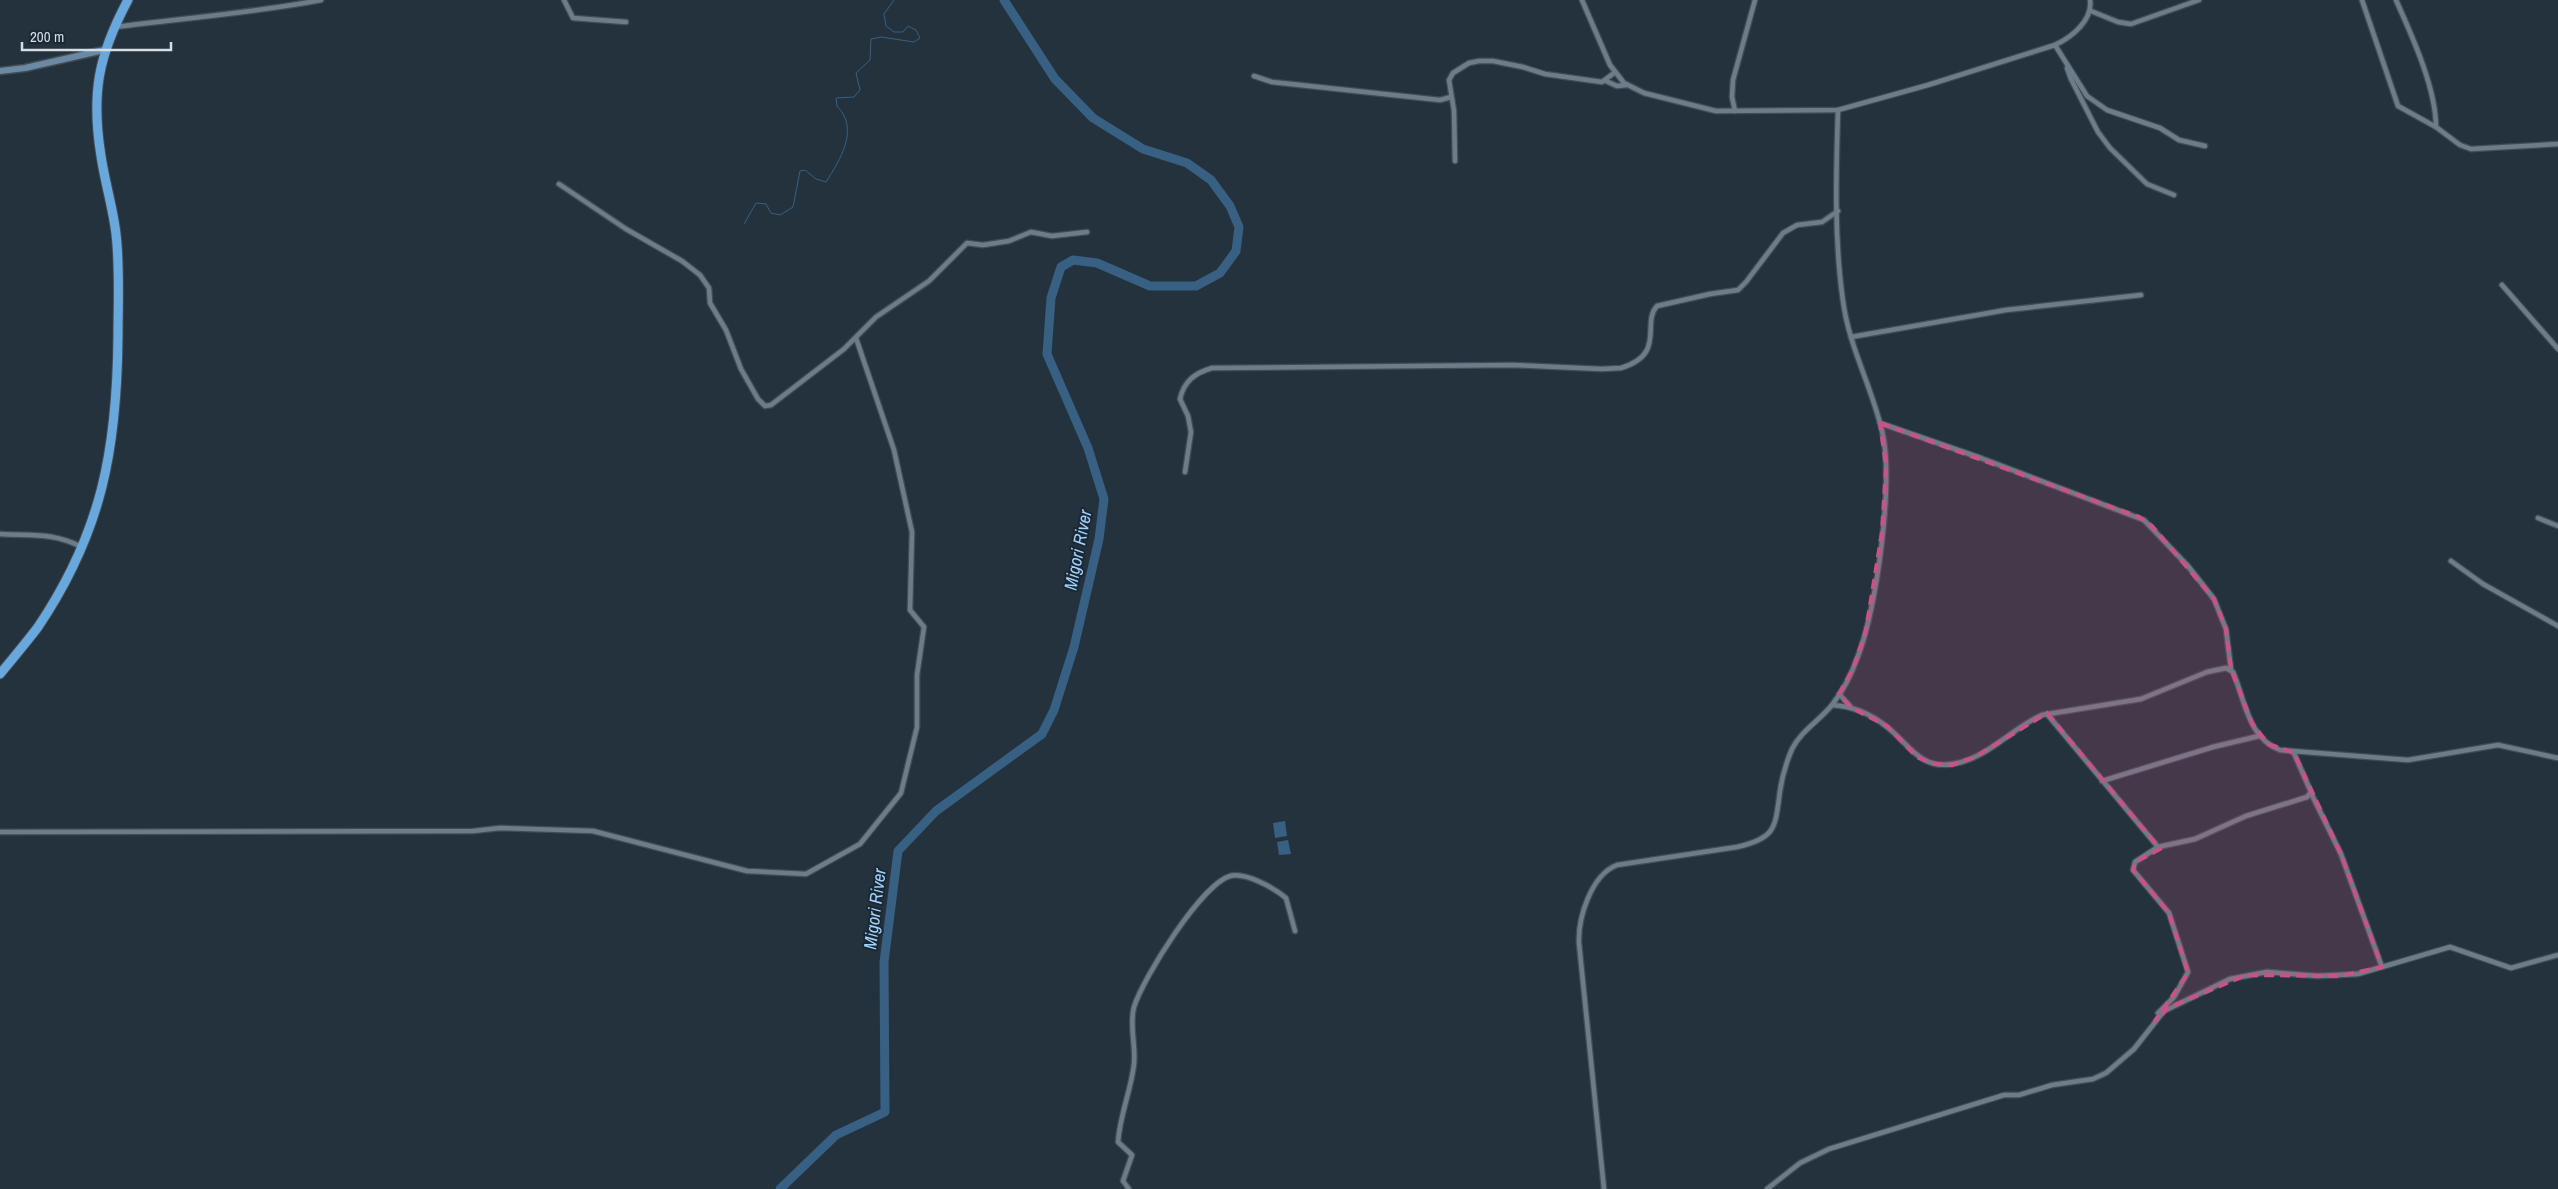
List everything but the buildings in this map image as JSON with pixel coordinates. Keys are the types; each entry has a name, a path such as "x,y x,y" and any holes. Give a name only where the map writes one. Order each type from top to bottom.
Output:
{"highway":[{"path":"0,674 37,628 57,597 82,547 104,482 113,434 116,398 118,254 114,216 101,157 96,118 98,80 104,50 128,0"}],"street":[{"path":"113,28 169,19 277,8 321,0"},
{"path":"564,0 573,18 626,22"},
{"path":"1582,0 1614,72 1628,86"},
{"path":"1735,111 1732,97 1733,80 1756,0"},
{"path":"1455,161 1451,76 1464,66 1479,61 1523,66 1545,74 1606,81 1617,86 1628,86 1699,108 1735,111 1838,110 1928,85 2055,45 2078,29 2091,11 2090,0"},
{"path":"2091,11 2118,22 2131,24 2199,0"},
{"path":"2362,0 2398,106 2436,127 2460,145 2472,149 2558,144"},
{"path":"2396,0 2424,72 2436,116 2436,127"},
{"path":"2055,45 2087,96 2099,106 2160,128 2179,140 2204,146"},
{"path":"0,71 25,68 104,50"},
{"path":"2067,66 2071,79 2098,132 2110,148 2147,184 2174,195"},
{"path":"1606,81 1614,72"},
{"path":"1254,76 1272,82 1357,93 1440,100 1451,96"},
{"path":"1604,1189 1579,943 1581,922 1593,890 1604,873 1617,865 1737,847 1751,844 1766,836 1777,820 1781,780 1795,744 1832,706 1859,654 1868,620 1883,525 1886,466 1880,423 1850,337 1841,285 1838,211 1838,110"},
{"path":"559,184 618,224 682,261 700,275 709,288 710,303 726,330 741,368 764,405 771,404 856,338 876,317 929,281 967,243 980,245 1009,241 1031,232 1052,236 1087,232"},
{"path":"1185,472 1191,432 1188,416 1180,399 1189,379 1199,372 1212,368 1360,365 1544,365 1602,370 1621,368 1638,360 1649,345 1652,314 1657,306 1710,294 1738,290 1783,233 1797,225 1822,222 1838,211"},
{"path":"2502,285 2558,349"},
{"path":"1850,337 2006,310 2142,295"},
{"path":"0,832 473,831 500,828 593,830 747,871 806,874 860,844 901,793 917,727 917,675 924,627 910,610 912,532 894,450 856,338"},
{"path":"1880,423 1999,464 2144,520 2188,566 2214,599 2226,629 2231,669 2259,736 2273,748 2294,753 2408,760 2498,745 2558,758"},
{"path":"2538,518 2558,526"},
{"path":"0,534 48,535 82,547"},
{"path":"2451,561 2483,584 2558,626"},
{"path":"1839,694 1850,707 1887,726 1921,760 1952,765 1975,757 2030,721 2047,714 2141,699 2207,672 2226,668 2231,669"},
{"path":"1832,706 1850,707"},
{"path":"2047,714 2158,847"},
{"path":"2102,781 2213,747 2259,736"},
{"path":"2294,753 2311,794 2341,854 2382,967"},
{"path":"2155,1021 2160,1011 2174,997 2188,972 2170,912 2133,870 2135,862 2154,852 2158,847 2195,839 2246,816 2304,799 2311,794"},
{"path":"1129,1189 1123,1181 1132,1155 1118,1142 1121,1112 1134,1064 1132,1014 1136,1002 1162,952 1188,913 1225,878 1234,876 1245,877 1286,898 1295,931"},
{"path":"1767,1189 1800,1163 1829,1149 2004,1096 2019,1095 2052,1085 2099,1076 2118,1064 2134,1049 2155,1021 2168,1008 2230,979 2266,972 2340,976 2382,967 2419,954 2450,947 2511,968 2558,955"}],"highlighted area":[{"path":"1880,423 2139,517 2152,526 2214,599 2226,629 2231,669 2252,723 2268,744 2294,753 2341,854 2382,967 2340,976 2246,975 2168,1008 2155,1021 2188,973 2169,913 2133,870 2135,862 2160,849 2047,713 1975,757 1952,765 1934,764 1917,757 1887,726 1850,707 1839,694 1853,669 1866,630 1882,532 1886,466"}],"water":[{"path":"1285,821 1287,836 1275,838 1273,823"},
{"path":"1288,840 1291,854 1279,855 1277,842"}],"waterway":[{"path":"744,224 756,203 766,204 771,213 780,215 793,207 800,171 805,170 816,179 826,182 842,154 847,134 847,124 844,115 837,106 836,98 854,97 860,90 856,73 870,60 871,39 881,37 914,42 920,38 916,30 908,26 903,32 894,32 886,26 884,14 894,0"},
{"name":"Migori River","path":"780,1189 836,1135 885,1112 884,962 898,851 936,811 1042,734 1054,710 1074,647 1099,539 1104,499 1088,448 1047,354 1051,298 1061,267 1073,260 1097,263 1150,286 1196,286 1220,273 1236,251 1239,227 1230,206 1211,180 1187,163 1143,149 1093,118 1055,79 1004,0"}]}
